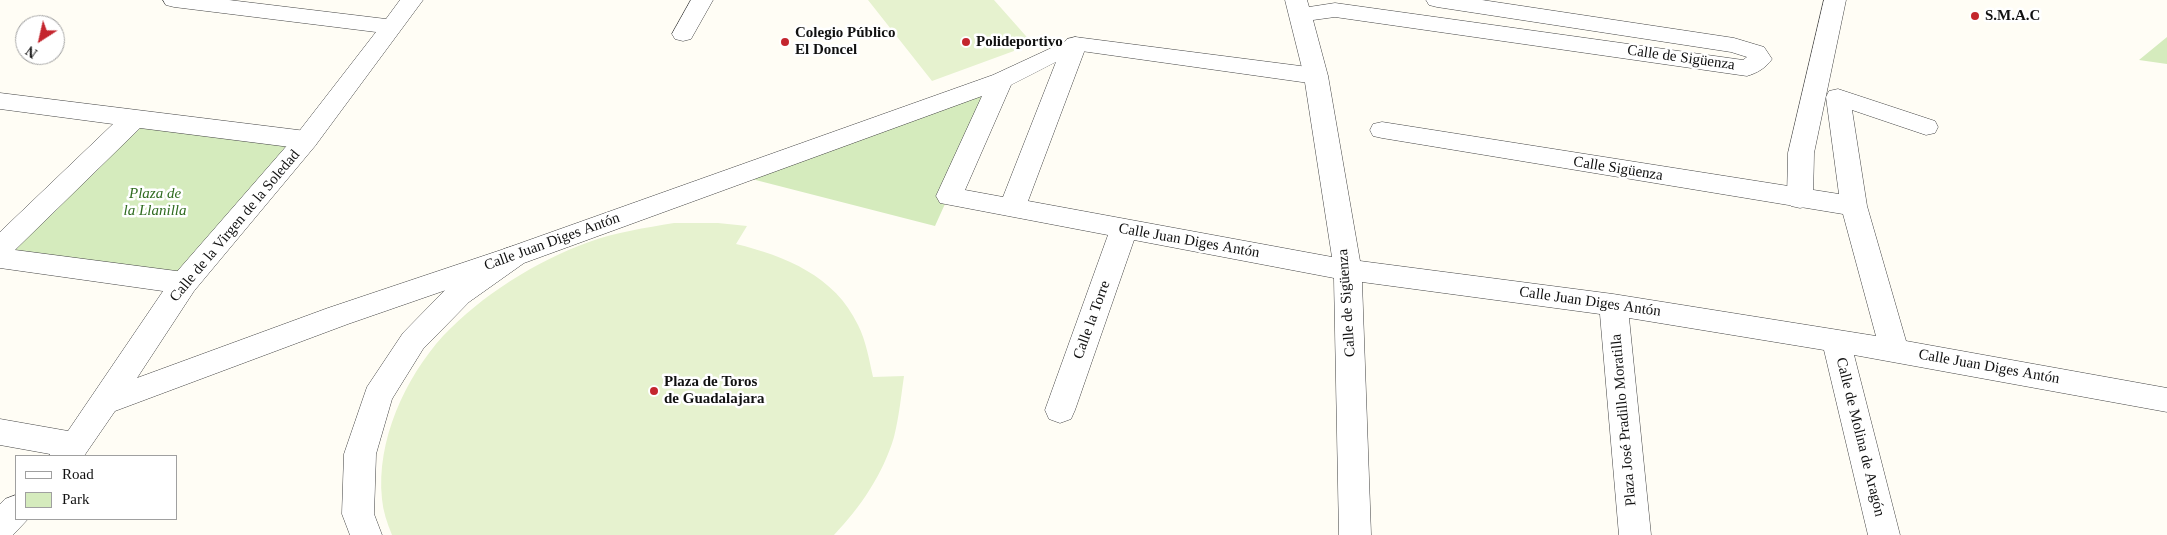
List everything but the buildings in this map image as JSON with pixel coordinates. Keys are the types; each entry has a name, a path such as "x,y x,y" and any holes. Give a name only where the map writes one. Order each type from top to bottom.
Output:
{"street":[{"path":"174,0 391,28"},
{"name":"Calle de la Virgen de la Soledad","path":"70,451 184,283 306,140 412,0"},
{"path":"683,34 702,0"},
{"name":"Calle de Sigüenza","path":"1355,535 1348,270 1316,76 1299,7 1335,10 1747,68 1760,59 1756,52 1734,45 1437,0"},
{"path":"1800,199 1801,153 1835,0"},
{"path":"1012,208 1075,44 1316,76"},
{"name":"Calle Juan Diges Antón","path":"104,402 338,316 514,256 1001,80 1075,44"},
{"name":"Calle Juan Diges Antón","path":"1001,80 949,196 1348,270 1613,305 1836,340 2167,400"},
{"path":"1894,350 1854,206 1838,97 1926,126"},
{"path":"0,101 306,140"},
{"path":"0,248 134,119"},
{"name":"Calle Sigüenza","path":"1382,130 1800,199 1854,206"},
{"name":"Calle la Torre","path":"1060,410 1124,229"},
{"path":"366,535 358,514 360,454 378,396 413,341 459,294 514,256"},
{"path":"0,258 184,283"},
{"name":"Plaza José Pradillo Moratilla","path":"1613,305 1635,535"},
{"name":"Calle de Molina de Aragón","path":"1836,340 1884,535"},
{"path":"0,432 70,451"},
{"path":"0,526 15,510"}],"green space":[{"name":"Polideportivo","path":"868,0 994,0 1033,44 932,81"},
{"path":"2167,37 2167,64 2139,60"},
{"path":"1001,80 935,226 740,176"},
{"name":"Plaza de la Llanilla","path":"134,119 306,140 184,283 0,248"},
{"name":"Plaza de Toros de Guadalajara","path":"674,223 718,223 747,226 736,244 790,262 822,281 836,293 848,308 861,331 873,377 904,376 894,437 884,464 870,490 844,525 834,535 392,535 383,508 381,477 389,433 405,391 429,353 443,336 492,293 549,259 589,242 631,231"}],"place":[{"name":"S.M.A.C","path":"1975,16"},
{"name":"Colegio Público El Doncel","path":"785,42"},
{"name":"Polideportivo","path":"966,42"},
{"name":"Plaza de Toros de Guadalajara","path":"654,391"}]}
